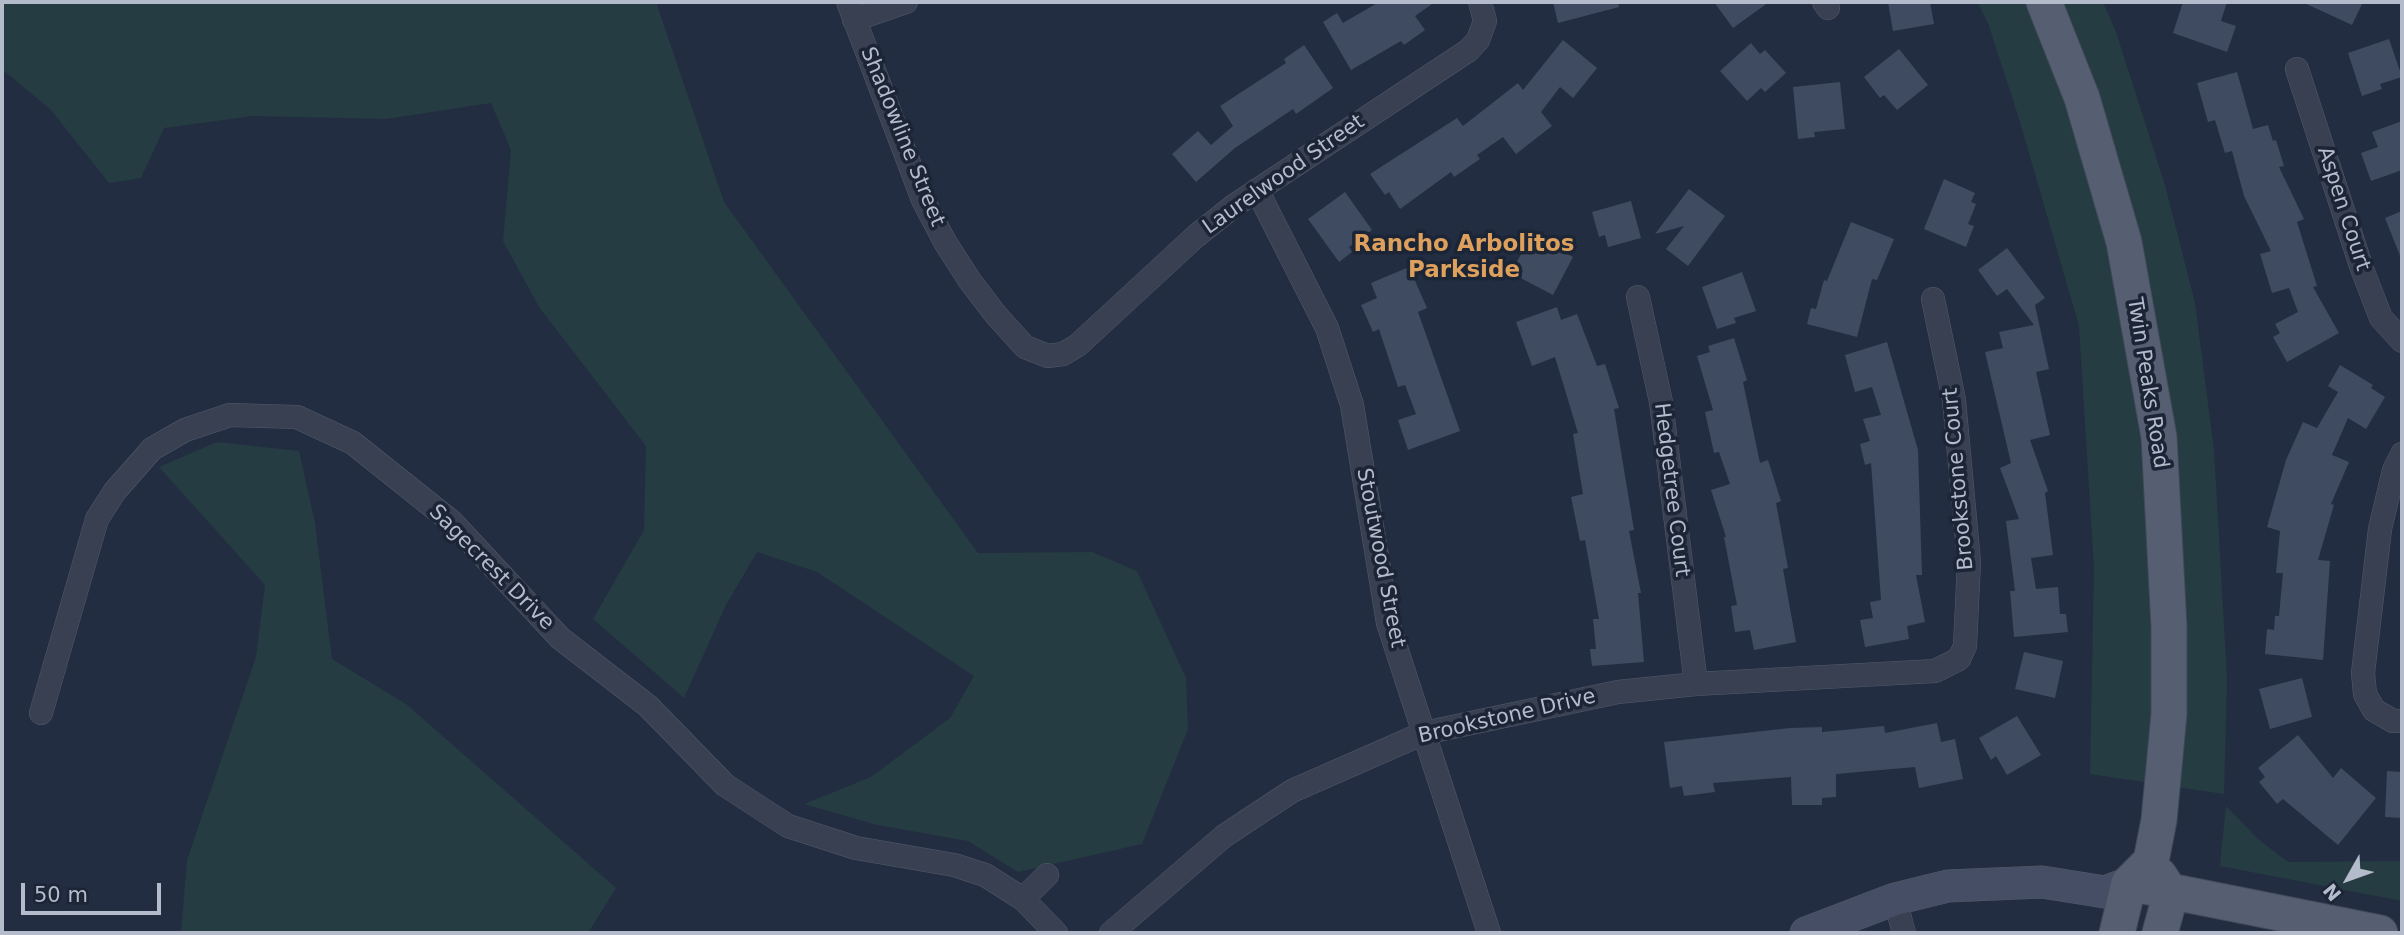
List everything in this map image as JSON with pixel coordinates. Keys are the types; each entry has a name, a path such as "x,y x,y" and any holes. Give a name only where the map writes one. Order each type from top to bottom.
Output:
{"main road":[{"name":"Twin Peaks Road","path":"2044,2 2082,98 2123,242 2159,437 2169,627 2169,714 2159,820 2124,897"},
{"path":"2170,931 2171,893"},
{"path":"2124,897 2171,893 2380,933"},
{"path":"2124,897 2170,931"}],"street":[{"path":"851,11 906,2"},
{"name":"Shadowline Street","path":"851,11 923,200 945,242 996,315 1025,347 1048,356"},
{"name":"Laurelwood Street","path":"1048,356 1063,354 1078,345 1196,236 1257,190 1469,50 1478,40 1483,11"},
{"name":"Aspen Court","path":"2297,69 2371,293 2381,317 2402,341"},
{"name":"Stoutwood Street","path":"1257,190 1327,328 1352,405 1388,623 1489,933"},
{"name":"Hedgetree Court","path":"1638,298 1661,402 1696,684"},
{"name":"Brookstone Court","path":"1933,299 1954,400 1969,562 1965,646 1959,659"},
{"name":"Sagecrest Drive","path":"41,713 97,519 115,491 152,449 185,430 230,415 297,417 353,443 452,522 560,638 648,706 725,785 788,826 856,848 954,865 985,875 1023,899 1056,933"},
{"path":"2402,454 2394,470 2380,529 2363,673 2365,694 2374,710 2393,721 2402,721"},
{"name":"Brookstone Drive","path":"1111,933 1224,836 1292,790 1424,733 1618,692 1696,684 1935,671 1959,659"},
{"path":"1023,899 1047,875"},
{"path":"1806,933 1895,899 1948,886 2042,882 2124,897"},
{"path":"1895,899 1904,933"}],"green space":[{"path":"2,2 656,2 724,202 978,553 1092,552 1137,571 1186,678 1188,729 1142,844 1018,872 968,841 877,825 804,804 871,777 950,718 974,676 817,572 757,552 726,605 684,698 593,619 644,530 646,446 539,307 503,241 511,150 491,103 386,119 253,116 164,128 141,178 109,183 50,109 2,69"},
{"path":"1977,2 2103,2 2116,32 2165,185 2195,303 2214,450 2227,679 2224,794 2090,774 2094,568 2079,326 2020,122 1988,23"},
{"path":"217,442 299,451 315,523 332,659 406,704 616,888 588,933 181,933 187,860 256,657 265,585 159,467"},
{"path":"2226,806 2258,839 2288,862 2402,861 2402,901 2220,866"}],"building":[{"path":"1379,2 1435,2 1415,16 1425,30 1404,45 1401,41 1351,70 1323,22 1337,13 1343,23"},
{"path":"1553,2 1618,2 1619,7 1558,23"},
{"path":"1714,2 1769,2 1733,28"},
{"path":"1888,2 1930,2 1934,24 1893,31"},
{"path":"2183,2 2227,2 2221,21 2236,26 2227,52 2173,33"},
{"path":"2302,2 2363,2 2352,25"},
{"path":"2389,39 2402,77 2380,84 2382,89 2362,96 2348,53"},
{"path":"1563,40 1597,68 1573,98 1560,87 1541,112 1552,126 1516,154 1503,137 1477,155 1480,159 1454,177 1451,172 1400,209 1389,192 1385,195 1370,174 1457,118 1463,126 1518,83 1523,90"},
{"path":"1751,43 1760,54 1765,50 1786,73 1765,92 1761,88 1747,101 1720,71"},
{"path":"1304,45 1333,88 1296,114 1293,109 1235,148 1196,182 1172,154 1198,131 1211,145 1233,126 1220,106 1286,63 1284,59"},
{"path":"1899,49 1928,85 1897,110 1884,95 1880,98 1864,77"},
{"path":"2237,72 2253,129 2268,125 2273,141 2276,140 2284,166 2279,167 2304,219 2297,222 2317,286 2313,287 2339,333 2287,362 2273,337 2280,333 2275,324 2298,312 2289,288 2272,293 2260,254 2271,251 2244,196 2232,151 2225,153 2215,120 2208,122 2197,83"},
{"path":"1840,82 1845,129 1814,132 1815,137 1798,139 1793,87"},
{"path":"2402,121 2402,170 2371,181 2361,153 2378,147 2372,132"},
{"path":"1944,179 1975,193 1971,202 1976,204 1968,224 1974,226 1966,247 1924,229"},
{"path":"1689,189 1725,216 1688,266 1666,249 1684,226 1655,234"},
{"path":"1345,192 1372,230 1349,247 1352,252 1339,262 1308,219"},
{"path":"1631,201 1641,238 1608,247 1605,235 1599,237 1592,212"},
{"path":"2402,211 2402,258 2401,258 2385,218"},
{"path":"1851,222 1894,239 1877,280 1872,279 1857,337 1807,324 1811,308 1816,309 1824,280 1827,281"},
{"path":"1531,235 1573,257 1553,295 1511,273"},
{"path":"2007,248 2045,298 2035,305 2049,369 2036,372 2050,435 2030,440 2048,491 2045,493 2053,555 2031,558 2036,589 2058,587 2060,614 2066,614 2068,632 2014,637 2010,591 2015,591 2006,521 2019,519 2000,468 2011,463 1985,352 2003,348 1999,332 2034,325 2007,289 1997,296 1978,270"},
{"path":"1409,267 1427,308 1418,312 1460,431 1408,450 1398,420 1416,414 1405,385 1398,387 1379,329 1373,332 1361,305 1377,298 1371,283"},
{"path":"1742,272 1756,311 1734,318 1736,323 1717,329 1702,287"},
{"path":"1557,307 1561,320 1577,314 1597,366 1605,364 1619,408 1614,409 1634,530 1629,531 1641,593 1638,593 1644,662 1592,666 1590,649 1596,649 1593,619 1599,619 1585,540 1580,541 1571,497 1583,494 1573,434 1578,433 1555,357 1532,366 1516,322"},
{"path":"1734,338 1747,380 1743,382 1760,463 1768,460 1781,501 1776,503 1788,568 1783,569 1796,642 1754,650 1750,630 1735,632 1731,606 1737,605 1726,537 1711,490 1730,484 1719,452 1714,453 1705,412 1713,410 1697,356 1710,352 1708,346"},
{"path":"1887,342 1918,450 1922,575 1916,575 1925,622 1907,626 1909,639 1865,647 1860,620 1873,618 1870,602 1881,600 1871,463 1865,465 1860,444 1870,441 1863,419 1881,415 1872,387 1855,392 1845,355"},
{"path":"2340,365 2373,385 2371,388 2385,397 2366,429 2348,418 2332,455 2349,462 2331,504 2334,505 2318,560 2330,561 2323,660 2265,654 2267,629 2274,630 2275,616 2279,616 2283,573 2276,573 2280,531 2267,527 2286,460 2303,422 2317,428 2338,392 2328,386"},
{"path":"2024,652 2063,661 2055,698 2015,689"},
{"path":"2302,678 2312,717 2270,729 2259,689"},
{"path":"2017,716 2041,755 2007,775 1996,756 1991,760 1979,738"},
{"path":"1937,723 1941,742 1955,739 1963,779 1919,788 1915,767 1836,774 1836,797 1822,798 1822,805 1792,805 1791,777 1713,783 1715,792 1684,796 1682,786 1670,788 1664,742 1790,728 1822,727 1822,732 1884,726 1885,733"},
{"path":"2298,735 2333,778 2341,768 2376,798 2338,845 2283,799 2277,804 2259,782 2265,777 2258,768"},
{"path":"2387,771 2402,772 2402,818 2385,817"}],"district":[{"name":"Rancho Arbolitos Parkside","path":"1464,258"}]}
